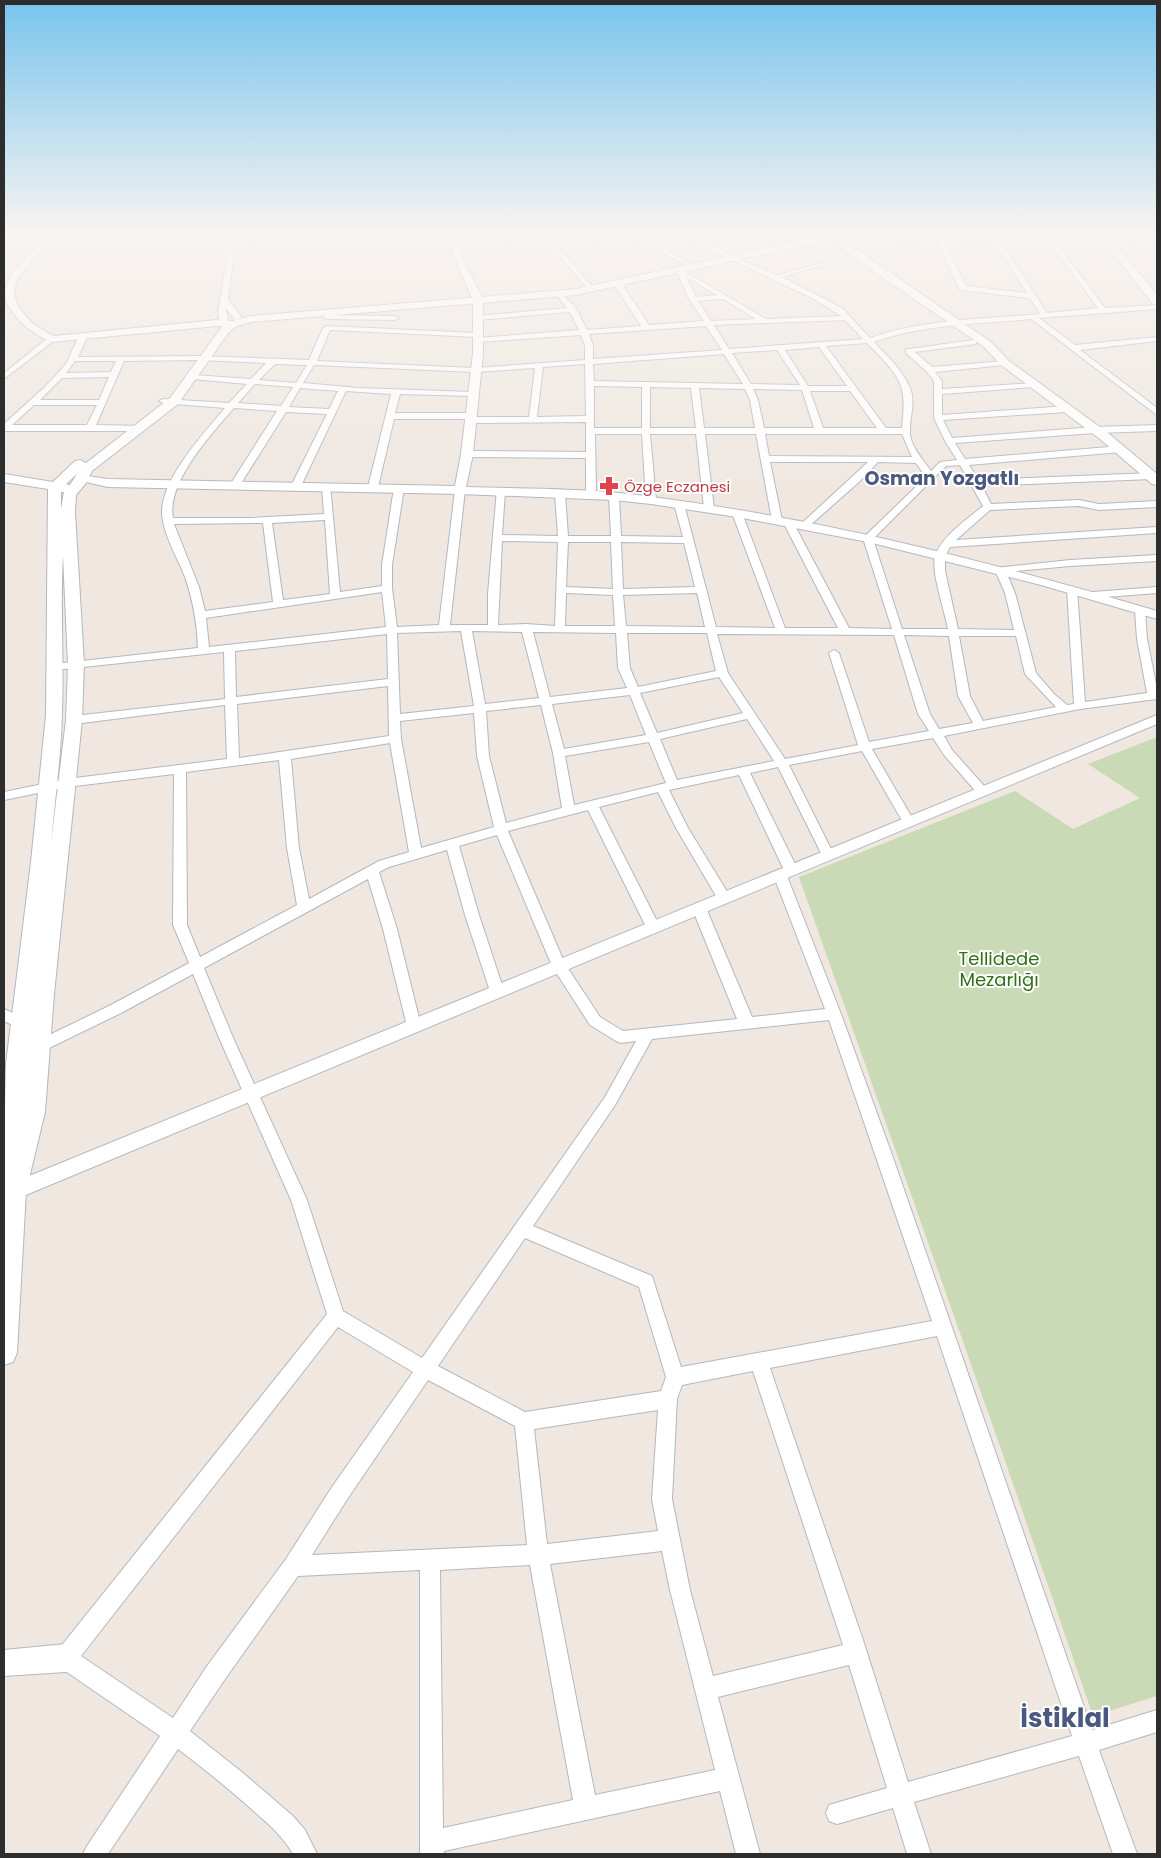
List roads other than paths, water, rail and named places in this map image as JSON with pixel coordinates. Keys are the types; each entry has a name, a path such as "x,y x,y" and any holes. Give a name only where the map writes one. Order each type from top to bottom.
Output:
{"main road":[{"path":"4,1353 9,1194 10,1067 21,1024 54,715 53,603 56,553 54,496 193,378 217,329 240,321"},
{"path":"232,322 245,321"},
{"path":"950,321 973,342 1000,359 1121,449 1154,479"},
{"path":"950,321 987,344 1000,359"},
{"path":"168,401 202,358"},
{"path":"4,478 68,483"},
{"path":"9,1194 34,1112 74,720 76,664 68,483"}],"street":[{"path":"24,321 35,331 52,339"},
{"path":"235,484 312,363 327,328 328,321"},
{"path":"391,330 394,321"},
{"path":"444,628 460,490 467,454 478,353 478,321"},
{"path":"579,321 585,331 589,346 591,495"},
{"path":"642,321 646,327"},
{"path":"327,328 391,330 477,337 773,321"},
{"path":"850,321 892,366 906,388 908,404 906,436 918,460 931,477"},
{"path":"74,359 202,358 475,370 821,346 869,341 894,332 998,321"},
{"path":"1037,321 1157,412"},
{"path":"4,377 52,339 232,322"},
{"path":"710,323 748,386 754,400 765,459 783,521 845,631"},
{"path":"5,425 60,376 74,359 81,347 84,335"},
{"path":"1074,348 1157,339"},
{"path":"973,342 909,350 930,370 938,381 938,418 949,441 976,483 988,508"},
{"path":"821,346 884,432"},
{"path":"780,348 805,387 820,432"},
{"path":"90,429 121,359"},
{"path":"930,370 1000,359"},
{"path":"204,651 202,615 169,521 167,508 175,484 231,404 272,361"},
{"path":"533,419 539,365"},
{"path":"60,376 114,374"},
{"path":"193,378 343,389 473,394"},
{"path":"589,383 852,389"},
{"path":"646,384 646,432 651,500"},
{"path":"695,385 709,508"},
{"path":"939,392 1034,385"},
{"path":"296,486 343,389"},
{"path":"373,487 396,392"},
{"path":"168,401 331,412"},
{"path":"30,403 102,402"},
{"path":"938,418 1066,409"},
{"path":"391,416 590,419"},
{"path":"5,425 90,429 134,428"},
{"path":"949,441 1095,430 1157,428"},
{"path":"590,431 905,431"},
{"path":"868,538 943,464 1121,449"},
{"path":"467,454 591,454"},
{"path":"765,459 918,460"},
{"path":"804,526 856,480 875,460"},
{"path":"976,483 1154,479"},
{"path":"68,483 373,487 614,496 651,500 709,508 868,538 1000,570 1157,614"},
{"path":"327,487 335,596"},
{"path":"399,488 387,565 387,588 392,630 396,718 395,739 416,854"},
{"path":"493,627 493,594 500,491"},
{"path":"560,494 563,539 560,628"},
{"path":"614,496 618,592 624,668 654,736 667,786 682,828 724,898"},
{"path":"979,724 964,696 949,606 940,571 940,556 947,544 958,532 988,508 1079,502 1099,507 1157,504"},
{"path":"679,504 702,590 709,629 722,672 782,763 828,855"},
{"path":"737,513 781,630"},
{"path":"169,521 267,521 329,517"},
{"path":"267,521 278,604"},
{"path":"947,544 1157,530"},
{"path":"497,538 688,540"},
{"path":"868,538 924,714 948,752 982,791"},
{"path":"1000,570 1070,563 1157,558"},
{"path":"1000,570 1010,593 1031,674 1050,696 1065,709"},
{"path":"202,615 387,588"},
{"path":"1072,589 1080,706"},
{"path":"561,590 618,592 702,590"},
{"path":"1093,595 1157,590"},
{"path":"40,1046 196,966 384,864 569,810 667,786 979,724 1080,706 1155,696 1142,640 1140,610"},
{"path":"526,627 559,753 569,810"},
{"path":"55,667 392,630 444,628 897,630 953,633 1021,633"},
{"path":"466,628 480,710 483,756 501,829 559,966 596,1021 621,1037 834,1014"},
{"path":"229,648 233,762"},
{"path":"834,653 865,747 908,821"},
{"path":"396,718 480,710 634,691 722,672"},
{"path":"74,720 393,682"},
{"path":"559,753 654,736 750,715"},
{"path":"9,1194 1157,718"},
{"path":"4,796 67,783 285,756 395,739"},
{"path":"285,756 293,848 304,907"},
{"path":"180,768 180,925 227,1040 299,1200 336,1316 425,1369 524,1421 668,1399"},
{"path":"743,770 785,872 1125,1854"},
{"path":"591,804 653,927"},
{"path":"452,843 472,915 497,992"},
{"path":"372,871 390,929 414,1026"},
{"path":"699,908 747,1024"},
{"path":"4,1015 21,1024"},
{"path":"95,1854 215,1674 293,1566 339,1494 610,1101 647,1035"},
{"path":"522,1229 646,1282 675,1377 668,1399 662,1500 705,1689 748,1854"},
{"path":"66,1658 336,1316"},
{"path":"675,1377 942,1327"},
{"path":"759,1362 856,1653 920,1854"},
{"path":"524,1421 538,1555 586,1808"},
{"path":"293,1566 538,1555 670,1540"},
{"path":"430,1560 433,1848 586,1808 728,1778"},
{"path":"705,1689 856,1653"},
{"path":"4,1663 66,1658 176,1733 247,1790 280,1820 302,1844 304,1854"},
{"path":"837,1813 1157,1721"}],"place":[{"name":"Özge Eczanesi","path":"609,486"}],"district":[{"name":"Osman Yozgatlı","path":"942,478"},
{"name":"İstiklal","path":"1065,1718"}],"park label":[{"name":"Tellidede Mezarlığı","path":"999,968"}]}
